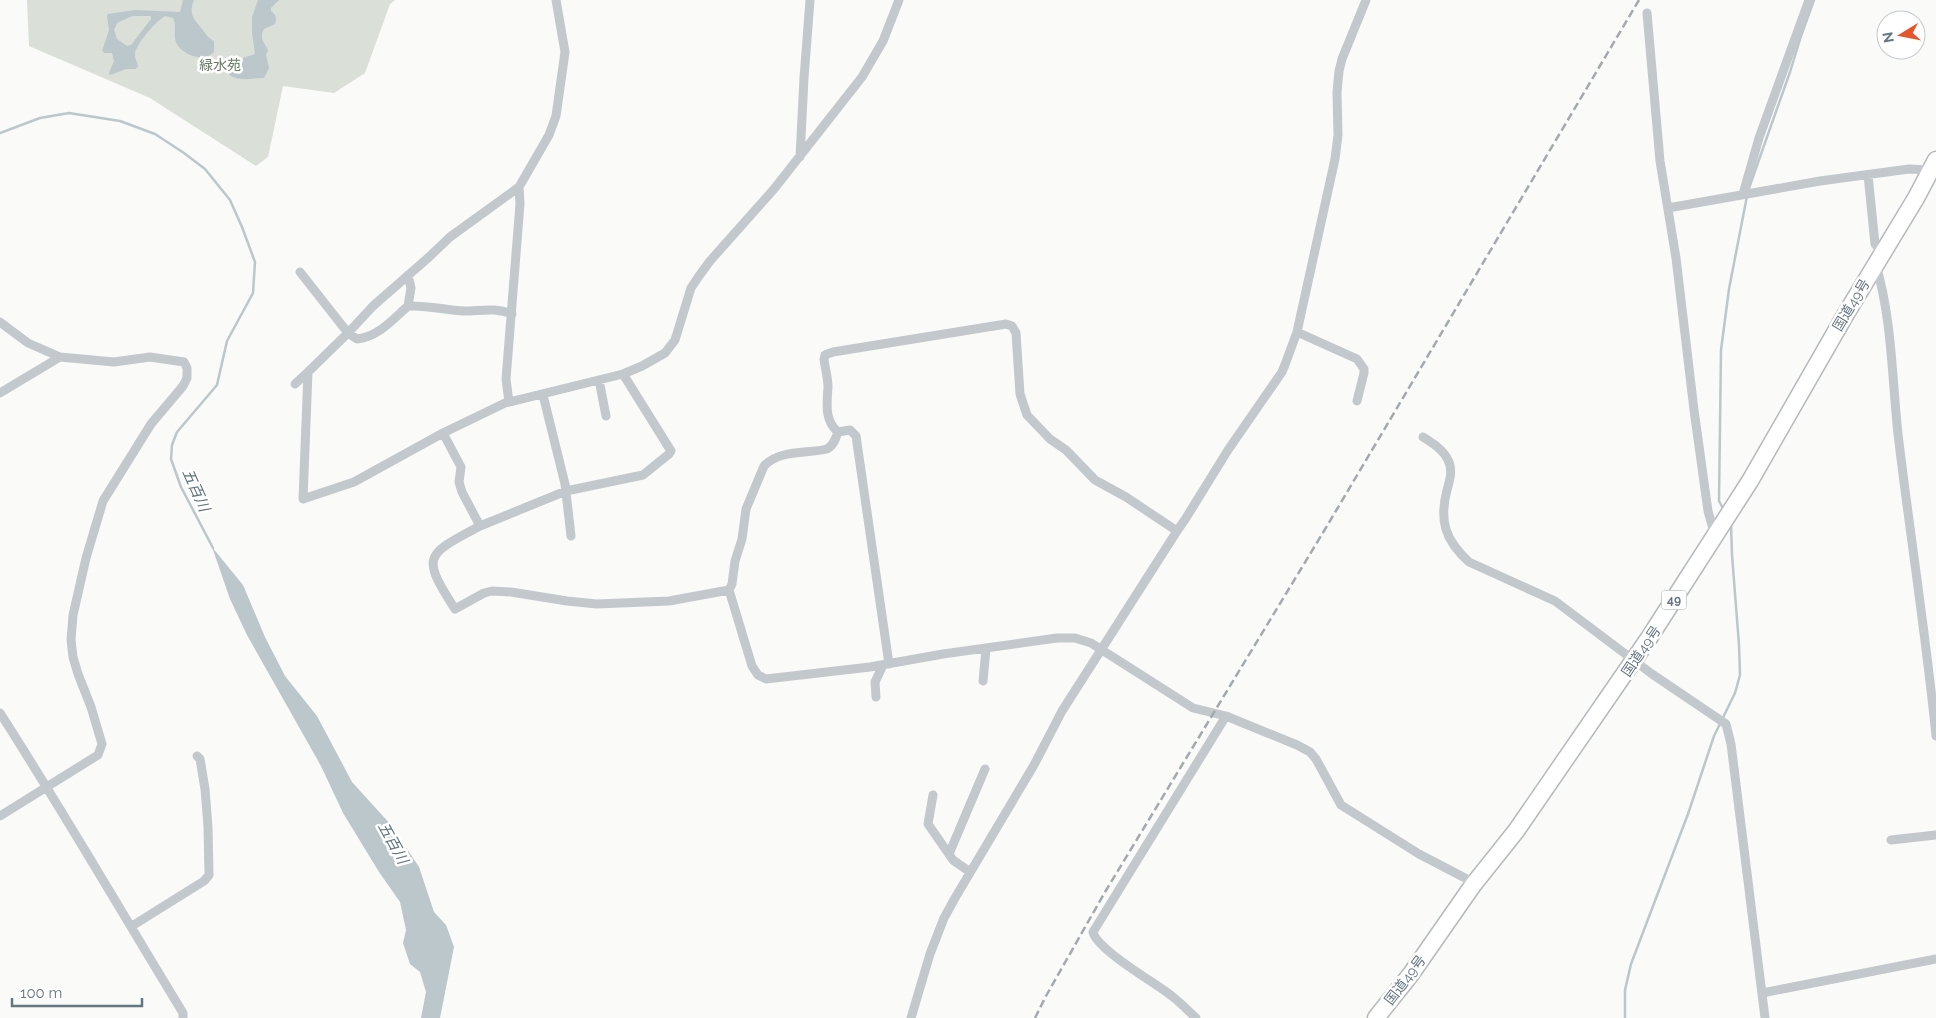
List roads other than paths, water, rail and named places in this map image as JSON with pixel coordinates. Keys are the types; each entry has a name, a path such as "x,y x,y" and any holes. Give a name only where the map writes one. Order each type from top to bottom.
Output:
{"highway":[{"name":"国道49号","path":"1376,1018 1427,951 1473,885 1489,867 1521,823 1634,660 1715,536 1916,198 1933,165"}],"street":[{"path":"295,384 373,306 450,236 519,188 549,135 556,116 565,52 556,0"},
{"path":"800,157 810,0"},
{"path":"308,372 303,499 354,482 443,433 509,402 623,374 656,360 670,347 678,331 691,288 699,276 710,261 774,190 870,66 883,42 899,0"},
{"path":"911,1018 930,954 944,918 1034,765 1062,711 1228,450 1282,372 1297,332 1335,159 1338,135 1337,92 1339,71 1366,0"},
{"path":"1743,194 1759,138 1809,0"},
{"path":"1647,13 1660,161 1676,258 1708,511 1715,536"},
{"path":"1668,208 1743,194 1933,165"},
{"path":"1868,175 1875,244 1880,259 1881,283 1893,369 1898,433 1936,736"},
{"path":"509,402 506,379 520,204 519,188"},
{"path":"300,272 348,333 357,339 370,337 408,306 428,306 464,311 503,310 512,314"},
{"path":"408,275 410,288 408,306"},
{"path":"0,322 28,342 60,357 114,362 150,357 184,362 187,368 187,378 183,386 151,424 103,501 86,558 73,615 71,640 78,674 91,706 102,744 98,756 0,816"},
{"path":"876,697 875,682 886,664 856,436 850,430 838,432 833,428 830,421 826,407 828,380 824,359 828,353 1010,325 1016,333 1020,394 1027,415 1050,439 1066,450 1095,480 1126,497 1176,531"},
{"path":"1297,332 1357,359 1364,369 1357,401"},
{"path":"0,394 60,357"},
{"path":"623,374 671,452 643,475 566,491 480,526 436,553 432,560 434,575 455,609 484,593 492,591 597,604 669,601 729,590"},
{"path":"599,380 606,416"},
{"path":"544,394 566,491 571,536"},
{"path":"838,432 834,442 827,449 784,455 764,466 746,509 742,539 729,590 752,666 755,672 762,678 886,664 943,654 1070,638 1083,640 1193,708 1226,716 1298,745 1310,752 1316,759 1341,804 1411,849 1467,879 1473,885"},
{"path":"443,433 459,461 461,472 460,486 480,526"},
{"path":"1423,437 1436,445 1449,462 1450,480 1442,513 1443,522 1450,540 1468,562 1555,601 1634,660 1726,724 1729,731 1765,1018"},
{"path":"983,682 986,649"},
{"path":"0,713 26,751 46,787 132,926 183,1013 183,1018"},
{"path":"1196,1018 1174,997 1106,949 1094,938 1093,932 1226,716"},
{"path":"132,926 204,881 209,874 205,789 200,759 197,756"},
{"path":"950,854 985,769"},
{"path":"933,795 928,824 953,860 970,872"},
{"path":"1891,840 1936,834"},
{"path":"1762,993 1936,959"}],"water":[{"path":"183,0 194,0 192,5 193,16 207,36 214,41 214,52 205,57 199,57 183,51 176,42 173,18 165,16 152,28 138,46 135,55 138,67 110,75 109,73 114,61 112,53 102,51 109,30 108,14 135,10 180,12","holes":["132,16 151,16 151,19 131,45 127,46 117,39 114,30 117,23"]},
{"path":"258,0 279,0 271,8 276,17 275,24 264,29 262,35 268,50 266,55 269,68 264,78 235,78 226,72 226,66 233,61 255,54 252,17"},
{"path":"212,547 243,585 265,637 285,676 317,716 352,782 392,826 419,867 434,912 446,925 454,947 440,1018 421,1018 426,992 420,972 410,964 403,943 406,930 400,902 379,872 343,813 321,766 247,635 230,599"}],"waterway":[{"path":"1748,191 1814,0"},
{"name":"五百川","path":"0,133 40,118 69,113 120,121 155,134 184,153 205,169 230,200 255,262 253,293 227,341 217,385 177,432 172,445 171,459 181,487 213,548"},
{"path":"1724,510 1719,501 1721,350 1729,289 1747,196"},
{"path":"1625,1018 1625,990 1631,964 1688,814 1714,736 1735,693 1740,675 1731,524"}],"railway":[{"path":"1035,1018 1105,892 1324,531 1639,0"}],"park label":[{"name":"緑水苑","path":"220,65"}]}
